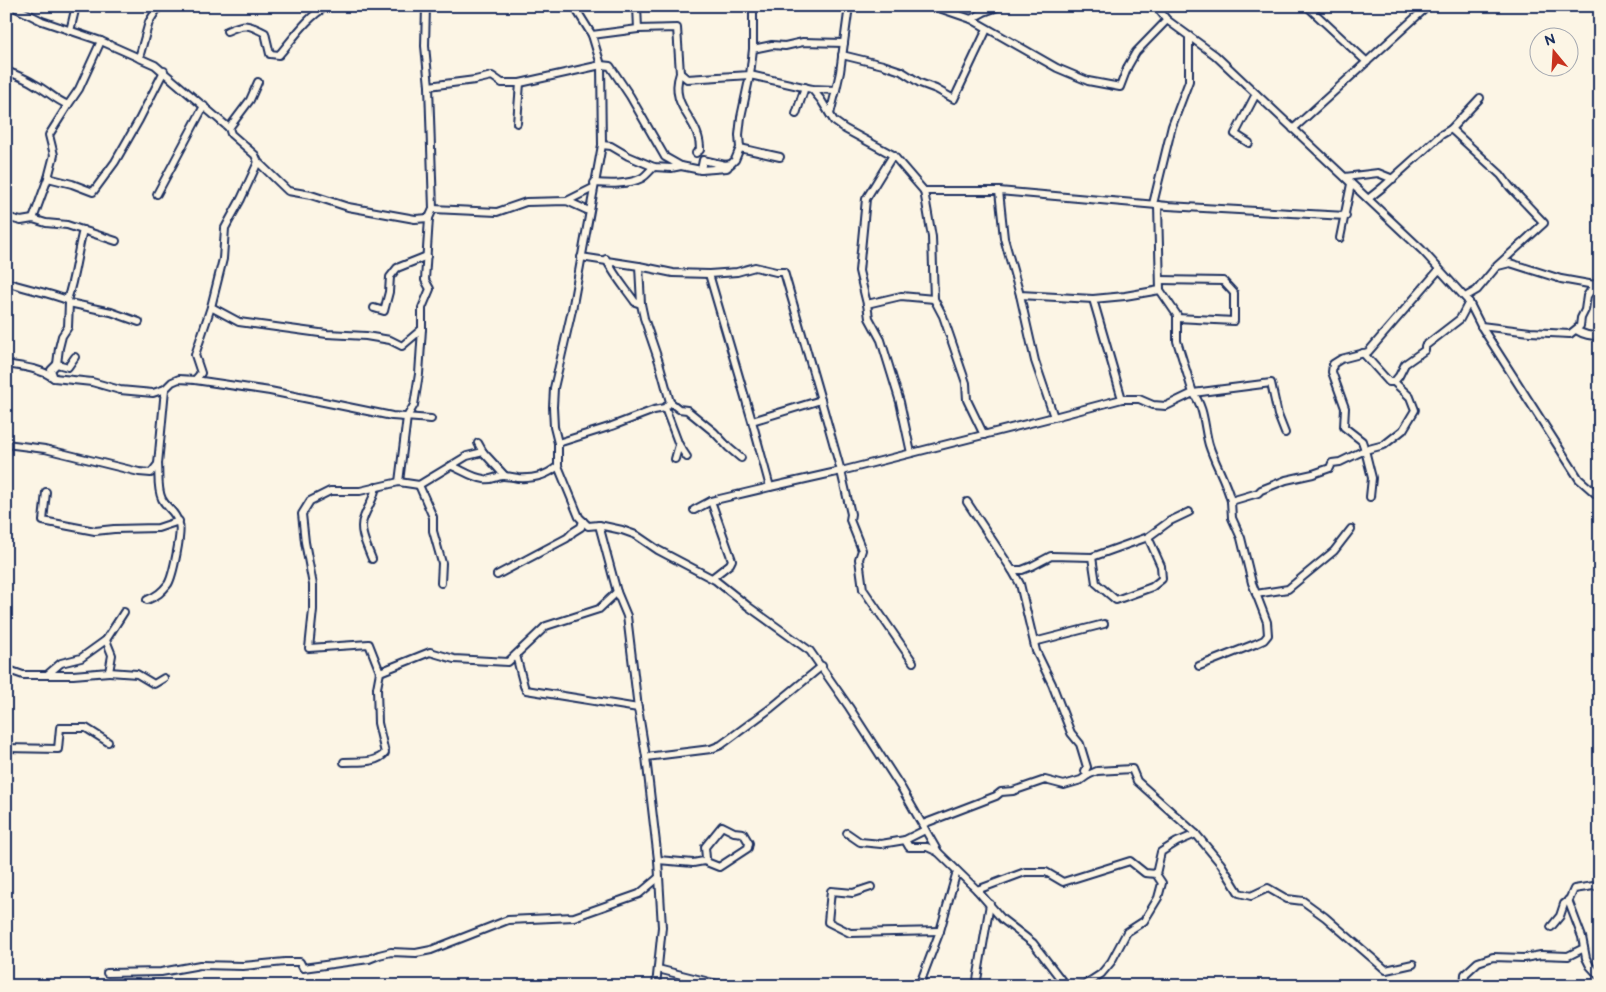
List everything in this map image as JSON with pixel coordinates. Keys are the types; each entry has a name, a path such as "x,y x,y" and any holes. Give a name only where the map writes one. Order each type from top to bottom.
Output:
{"street":[{"path":"12,6 42,21 101,41 155,64 228,128 231,134 255,155 258,162 288,191 311,195 348,207 415,219 429,218"},
{"path":"70,31 76,6"},
{"path":"139,58 149,22 159,6"},
{"path":"227,31 242,24 250,25 265,33 270,54 279,56 300,30 327,6"},
{"path":"399,482 407,417 414,405 419,374 422,308 430,290 424,280 429,218 433,209 429,86 425,46 426,6"},
{"path":"574,6 592,35 602,65 602,145 593,186 572,310 554,388 558,466 579,517 588,526 599,525 636,535 658,550 712,578 810,651 822,666 902,789 938,852 977,890 1002,919 1033,943 1066,986"},
{"path":"637,6 638,29"},
{"path":"429,86 492,76 502,83 520,83 602,65 610,66 665,157 681,166 701,170 727,168 735,160 740,148 741,117 750,75 753,6"},
{"path":"830,114 836,90 849,6"},
{"path":"933,6 971,19 987,30 1016,44 1057,68 1088,81 1120,87 1136,52 1168,20"},
{"path":"971,19 1000,6"},
{"path":"1156,6 1168,20 1215,55 1422,250 1467,300 1579,480 1600,496"},
{"path":"1308,6 1367,62"},
{"path":"1293,129 1428,6"},
{"path":"592,35 638,29 677,28 680,73 678,83 681,106 699,136 700,150 696,153"},
{"path":"842,55 900,71 954,99 987,30"},
{"path":"1188,36 1189,80 1172,126 1156,204 1160,290 1177,315 1177,341 1194,393 1199,400 1209,445 1228,487 1232,518 1243,544 1252,583 1266,622 1268,634 1264,640 1199,666"},
{"path":"33,219 54,155 49,135 79,89 101,41"},
{"path":"752,49 772,45 785,46 803,42 844,43"},
{"path":"6,71 32,82 56,100 68,105"},
{"path":"48,178 93,192 115,162 164,71"},
{"path":"680,73 686,79 750,75 812,89 836,90"},
{"path":"228,128 250,100 258,82"},
{"path":"517,122 520,83"},
{"path":"796,114 805,87"},
{"path":"812,89 834,121 893,155 924,191 932,237 934,299 943,316 966,383 967,400 984,435"},
{"path":"1249,143 1235,134 1256,94"},
{"path":"1368,199 1441,135 1451,129 1480,98"},
{"path":"156,194 204,106"},
{"path":"1394,382 1405,364 1460,319 1467,300 1497,266 1544,223 1510,187 1501,174 1451,129"},
{"path":"602,145 611,146 628,156 654,167 671,168 681,166"},
{"path":"740,148 780,157"},
{"path":"893,155 866,199 859,271 869,318 881,340 900,402 911,453"},
{"path":"701,170 703,160 724,165 731,164"},
{"path":"195,380 201,372 195,356 211,307 223,259 225,228 258,162"},
{"path":"567,201 593,186 633,181 642,178 654,167"},
{"path":"1345,177 1378,173 1393,179"},
{"path":"1340,238 1352,184"},
{"path":"924,191 1000,191 1168,206 1345,216"},
{"path":"1000,191 1004,238 1020,294 1035,361 1054,417"},
{"path":"433,209 497,212 526,202 567,201 589,211"},
{"path":"6,217 21,221 33,219 46,223 67,225 116,241"},
{"path":"54,378 50,370 57,364 62,336 68,327 68,302 83,230"},
{"path":"374,308 384,310 389,292 390,278 398,268 427,256"},
{"path":"581,256 673,272 709,274 737,272 756,267 784,272 841,471 851,514 850,520 862,550 859,559 863,589 913,662"},
{"path":"606,260 613,274 623,284 635,302 640,304"},
{"path":"1497,266 1510,264 1561,278 1597,285"},
{"path":"639,266 640,304 660,362 670,402 679,409 687,410 741,458"},
{"path":"1370,497 1372,478 1365,450 1362,442 1344,427 1343,417 1345,408 1332,372 1333,364 1341,359 1368,352 1437,272 1440,271"},
{"path":"709,274 770,487"},
{"path":"1160,280 1223,281 1234,293 1234,321 1177,318"},
{"path":"6,282 44,292 68,302 111,312 138,322"},
{"path":"1482,326 1570,334 1580,326 1587,296 1597,285"},
{"path":"1020,294 1094,299 1160,290"},
{"path":"867,304 901,296 934,299"},
{"path":"1094,299 1122,399"},
{"path":"211,307 239,322 327,334 366,336 390,340 402,346 422,329"},
{"path":"1576,330 1589,336 1600,336"},
{"path":"1231,500 1258,493 1286,480 1330,468 1332,463 1340,462 1365,450 1384,445 1403,430 1415,410 1410,397 1394,382 1389,382 1363,353"},
{"path":"57,364 68,366 75,357"},
{"path":"6,364 46,372 54,378 92,382 120,390 153,393 165,389 172,382 179,379 195,380 270,391 358,410 431,419"},
{"path":"694,510 712,501 841,471 1122,399 1139,399 1154,405 1166,406 1194,393 1271,383 1278,415 1285,433"},
{"path":"147,600 159,595 170,579 176,558 180,530 175,512 167,506 162,498 159,485 158,464 165,389"},
{"path":"752,420 821,400"},
{"path":"558,443 654,410 665,408 670,402"},
{"path":"665,408 679,445 687,457"},
{"path":"478,443 505,476"},
{"path":"6,444 45,449 140,472 151,473 158,464"},
{"path":"675,459 679,445"},
{"path":"344,762 374,760 381,758 385,753 378,723 377,688 380,672 369,644 309,648 313,610 313,585 304,542 302,514 310,501 330,491 360,491 399,482 419,485 467,456 484,452"},
{"path":"452,466 483,480 491,480 498,476 532,478 548,474 558,466"},
{"path":"419,485 433,517 433,531 442,563 441,583"},
{"path":"372,559 363,538 363,518 374,500 376,487"},
{"path":"46,492 43,521 95,531 158,528 179,521"},
{"path":"712,501 732,560 730,564 712,578"},
{"path":"967,502 1020,584 1036,651 1052,684 1071,733 1080,744 1087,767 1085,771 1088,775"},
{"path":"1012,570 1022,570 1050,556 1092,557 1148,537 1170,520 1189,512"},
{"path":"497,575 532,552 567,538 581,527 583,521"},
{"path":"599,525 617,592 627,616 646,758 658,860 662,927 656,986"},
{"path":"1256,594 1288,589 1334,551 1351,529"},
{"path":"1092,557 1096,583 1116,600 1152,587 1162,579 1161,566 1148,537"},
{"path":"380,672 430,652 454,659 508,662 546,626 599,609 617,592"},
{"path":"48,674 62,663 81,658 106,640 124,612"},
{"path":"1034,642 1104,624"},
{"path":"106,640 112,655 109,672"},
{"path":"516,655 526,690 638,708"},
{"path":"646,758 711,749 721,745 772,708 822,666"},
{"path":"6,669 23,675 109,672 137,674 154,684 164,678"},
{"path":"6,748 58,749 60,728 86,728 108,742"},
{"path":"847,833 860,842 881,844 905,840 924,827 996,796 1001,792 1013,791 1045,780 1064,785 1081,780 1098,771 1132,769 1137,781 1196,834 1221,864 1239,893 1250,896 1268,888 1287,899 1303,901 1325,917 1386,970 1413,964"},
{"path":"658,860 693,863 704,861 719,866 748,848 749,842 743,833 734,832 722,826 705,847 706,858 704,861"},
{"path":"1076,986 1084,985 1101,974 1111,962 1127,932 1144,921 1158,898 1162,883 1156,874 1161,852 1177,842 1196,834"},
{"path":"905,840 909,847 927,847 938,852"},
{"path":"977,890 1025,872 1046,872 1063,882 1130,861 1145,874 1156,874"},
{"path":"919,986 940,931 957,871"},
{"path":"107,973 161,972 200,965 243,966 284,962 300,962 303,968 369,959 391,952 416,953 451,943 508,920 574,916 639,894 658,878"},
{"path":"1551,927 1560,916 1564,904 1574,889 1600,885"},
{"path":"871,887 853,893 831,891 828,922 850,933 940,931"},
{"path":"1568,900 1582,937 1586,958 1590,966 1600,977"},
{"path":"976,986 990,904"},
{"path":"1464,986 1465,974 1478,962 1493,957 1568,956 1584,948"},
{"path":"658,969 725,986"}]}
